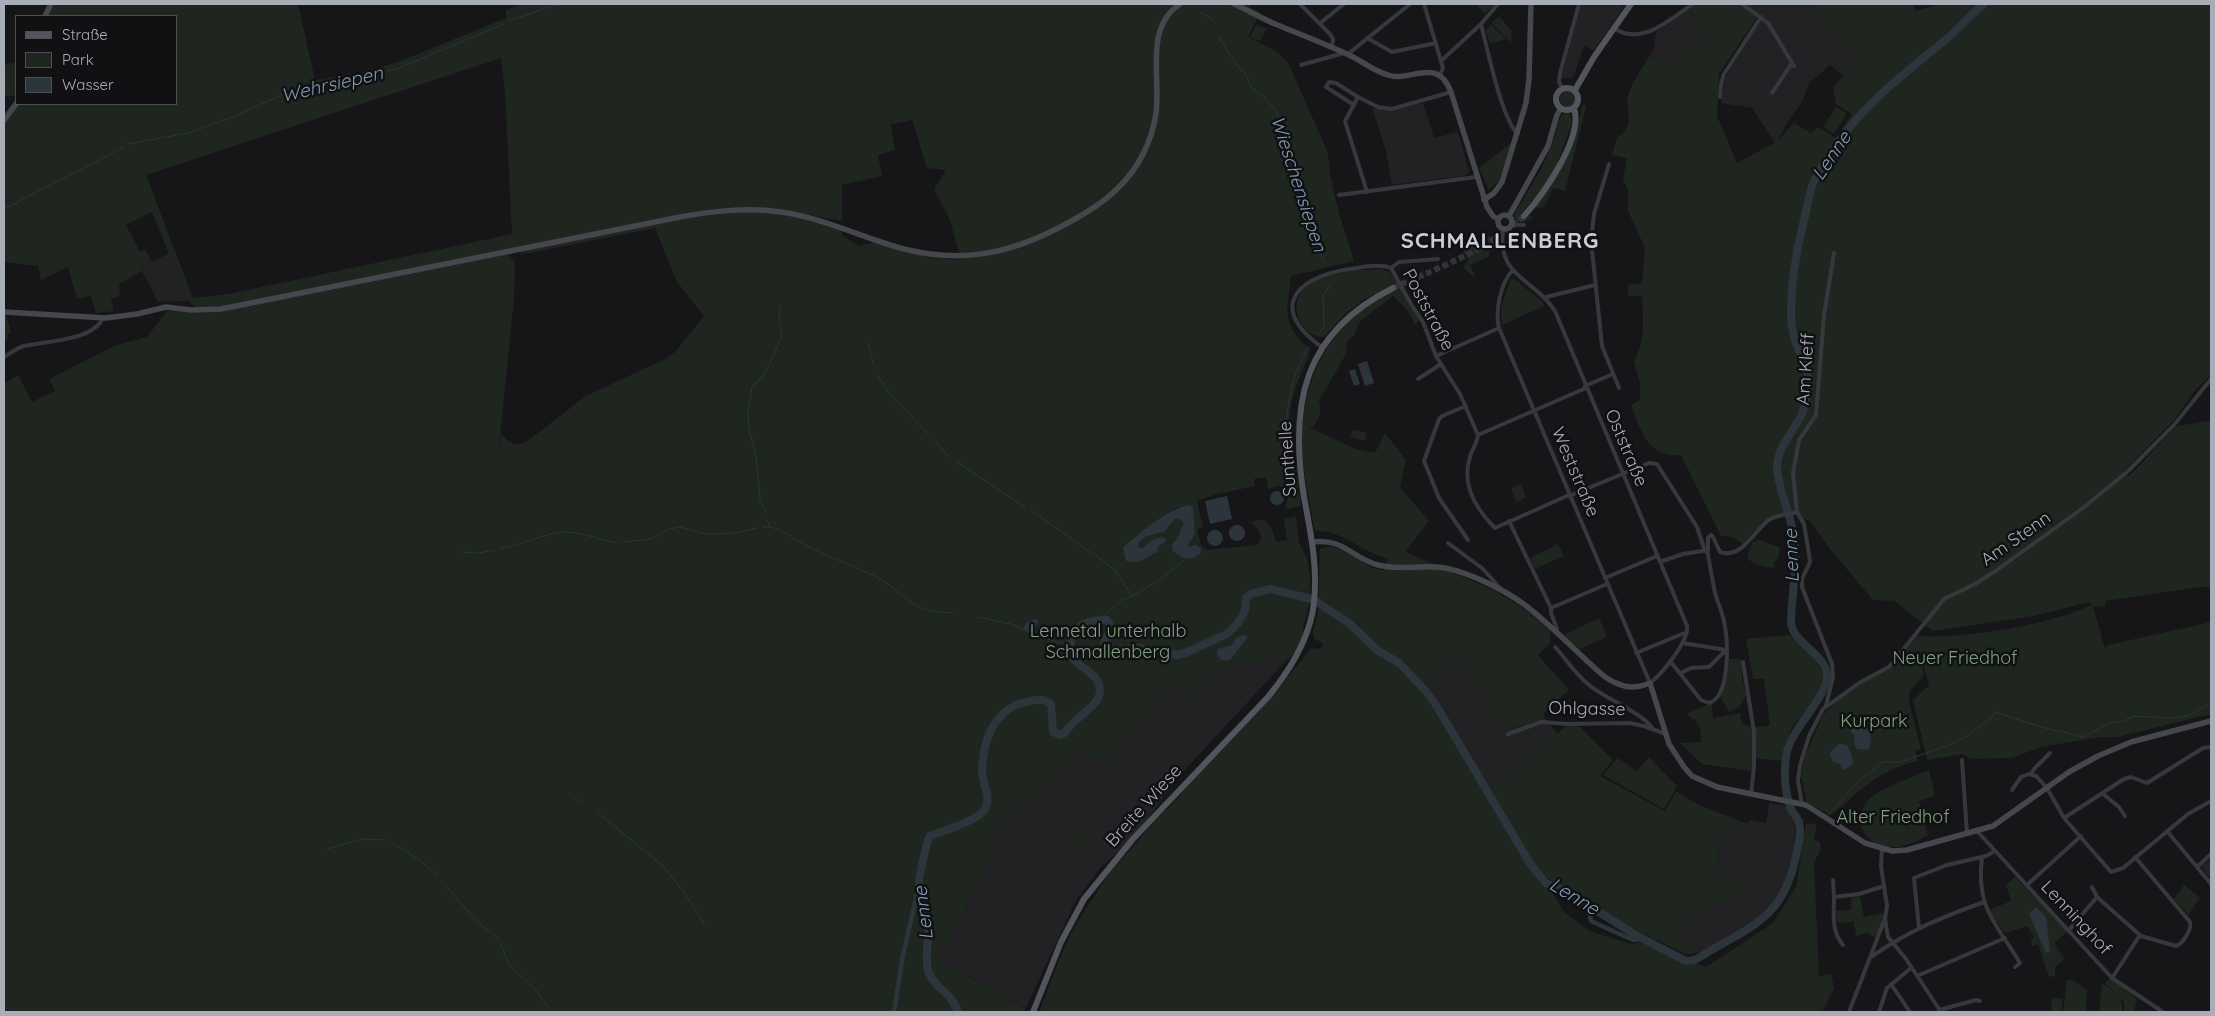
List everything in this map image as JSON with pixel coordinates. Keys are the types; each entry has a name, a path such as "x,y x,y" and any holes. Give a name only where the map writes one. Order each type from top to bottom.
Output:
{"main road":[{"path":"4,312 103,317 137,314 166,306 191,310 221,309 716,211 747,209 780,212 812,218 906,249 935,254 968,256 994,253 1018,246 1049,233 1102,202 1129,177 1150,140 1157,110 1158,38 1164,20 1180,4"},
{"path":"1234,4 1266,20 1346,53 1390,76 1420,72 1430,73 1439,77 1447,84 1451,92 1472,166 1488,210 1498,219 1499,226 1503,228 1511,225 1512,221 1509,216"},
{"path":"1484,200 1494,193 1502,182 1518,134 1529,87 1531,4"},
{"path":"1575,90 1594,57 1631,4"},
{"path":"1524,216 1546,189 1562,162 1575,124 1574,108 1579,99 1575,90 1569,87 1562,88 1556,97 1557,103 1561,108 1567,110 1574,108"},
{"path":"4,120 15,105"},
{"path":"1509,216 1548,146 1557,115 1561,108"},
{"path":"1498,219 1503,215 1509,216"},
{"name":"Sunthelle","path":"1315,573 1300,463 1298,428 1305,387 1323,348 1351,315 1393,288"},
{"path":"1312,542 1335,543 1370,563 1386,567 1450,569 1502,591 1523,604 1612,681 1631,687 1639,687 1650,683 1666,734 1677,757 1692,776 1712,785 1800,804 1822,815 1865,843 1882,850 1906,850 1967,834 2002,822 2075,768 2108,751 2132,742 2211,721"},
{"name":"Breite Wiese","path":"1034,1012 1062,942 1084,900 1133,839 1268,696 1288,669 1308,628 1313,610 1315,573"}],"street":[{"path":"1300,4 1332,36 1332,47"},
{"path":"1320,23 1344,4"},
{"path":"1301,64 1346,53 1410,4"},
{"path":"1429,4 1424,5 1443,69 1439,77"},
{"path":"1441,61 1498,4"},
{"path":"1562,88 1559,82 1560,73 1580,4"},
{"path":"1615,29 1631,35 1642,34 1654,30 1693,4"},
{"path":"1742,4 1768,23 1793,64 1772,93"},
{"path":"1720,98 1720,84 1724,74 1760,17"},
{"path":"1480,24 1510,126 1518,134"},
{"path":"1367,38 1392,52 1436,43"},
{"path":"1354,105 1326,87 1330,82 1336,83 1358,98 1378,107 1392,109 1451,92"},
{"path":"1358,98 1345,121 1366,192"},
{"path":"1609,164 1594,214 1591,240 1602,346 1619,388"},
{"path":"1339,195 1476,177"},
{"path":"1511,225 1524,225"},
{"path":"1503,228 1503,252 1512,271"},
{"name":"Am Kleff","path":"1795,512 1794,467 1799,440 1816,415 1824,315 1834,253"},
{"name":"Poststraße","path":"1391,268 1398,263 1438,259"},
{"name":"Poststraße","path":"1323,348 1303,332 1297,324 1293,310 1294,298 1303,285 1313,278 1350,268 1384,266 1391,268 1423,322 1436,356 1466,406 1478,435"},
{"name":"Oststraße","path":"1512,271 1546,298 1554,311 1660,562 1687,632"},
{"name":"Weststraße","path":"1512,271 1507,277 1498,305 1497,320 1569,496 1650,683"},
{"path":"1546,298 1595,285"},
{"path":"4,357 25,346 47,344 74,336 98,326 103,317"},
{"path":"1436,356 1500,328"},
{"path":"1418,379 1441,364"},
{"path":"1613,374 1478,435 1466,470 1468,489 1494,527 1498,527 1509,520 1649,463 1659,466 1697,527 1706,551 1715,592 1725,624 1726,670 1720,693 1712,702 1701,700 1670,660"},
{"name":"Am Stenn","path":"1826,706 1859,682 1889,667 1944,599 1976,584 2103,493 2174,425 2211,379"},
{"path":"1466,406 1439,419 1424,461 1439,498 1468,540"},
{"path":"1706,551 1709,535 1713,536 1720,552 1730,552 1746,544 1768,521 1781,515 1795,512"},
{"name":"Am Stenn","path":"1795,512 1804,524 1810,559 1802,579 1802,587 1832,664 1832,680 1826,706 1811,730 1800,765 1798,778 1800,804"},
{"path":"1509,520 1551,608 1555,631"},
{"path":"1448,543 1482,568 1502,591"},
{"path":"1660,562 1683,554 1706,551"},
{"path":"1605,578 1657,556"},
{"path":"1551,608 1607,584"},
{"path":"1650,683 1670,660 1687,632"},
{"path":"1636,653 1687,632"},
{"path":"1682,643 1726,650"},
{"path":"1555,648 1587,683 1609,699 1647,720 1653,729"},
{"path":"1681,674 1691,668 1710,668 1726,650"},
{"path":"1743,662 1754,732 1754,767 1750,794"},
{"name":"Ohlgasse","path":"1508,734 1540,722 1575,724 1626,723 1666,734"},
{"path":"2064,818 2126,778 2131,777 2147,783 2203,748 2211,747"},
{"path":"2012,790 2018,779 2031,774 2050,753"},
{"path":"1962,760 1967,834"},
{"path":"2031,774 2038,778 2047,788 2064,818 2111,872 2121,869 2188,814 2211,801"},
{"path":"2102,793 2122,809 2125,816"},
{"name":"Lenninghof","path":"1977,831 2112,978 2162,1012"},
{"path":"2167,832 2211,884"},
{"path":"2027,885 2081,836"},
{"path":"1849,1012 1885,919 1887,906 1881,862 1882,850"},
{"path":"1919,928 1914,878 1947,865 1982,857 1995,851"},
{"path":"2197,867 2211,854"},
{"path":"1982,857 1980,875 1986,909 2020,963 2015,967"},
{"path":"2092,887 2097,897 2140,935 2178,946 2192,926 2135,857"},
{"path":"1833,880 1835,931 1844,945"},
{"path":"1834,897 1859,894 1884,886"},
{"path":"2069,930 2097,897"},
{"path":"1871,957 1892,942 1919,928 1984,902"},
{"path":"1885,919 1887,934 1940,1011 1976,1000 1980,1001"},
{"path":"2112,978 2140,935"},
{"path":"1917,976 2005,938"},
{"path":"1879,1012 1884,994 1891,984 1911,968"},
{"path":"1891,984 1910,1012"}],"shaded area":[{"path":"1581,4 1619,4 1624,7 1594,50 1584,46 1573,78 1561,78"},
{"path":"1745,4 1809,4 1861,59 1844,76 1830,65 1809,83 1802,102 1775,143 1752,108 1721,103 1724,80 1763,17"},
{"path":"1690,9 1705,39 1668,64 1650,55 1654,47 1656,32"},
{"path":"1423,103 1434,138 1458,132 1469,172 1464,176 1392,185 1386,151 1372,108 1396,110"},
{"path":"170,253 188,296 188,301 158,302 140,267"},
{"path":"1271,651 1284,663 1179,776 1133,839 1101,867 1075,902 1026,1008 937,959 988,868 992,835 1015,798 1027,801 1080,751 1111,763 1125,737 1171,684 1244,656"},
{"path":"1459,656 1484,694 1489,717 1498,714 1504,722 1496,729 1513,729 1545,719 1558,734 1528,759 1526,765 1488,788 1440,704 1424,681"},
{"path":"1769,803 1791,807 1795,826 1794,867 1785,886 1771,907 1756,920 1707,950 1692,954 1683,937 1682,923 1690,916 1738,893 1755,874 1721,876 1716,838 1731,832 1740,821 1748,823 1751,820 1766,823"}],"green space":[{"name":"Lennetal unterhalb Schmallenberg","path":"53,4 298,4 315,80 359,73 398,62 506,18 506,10 521,4 1249,4 1249,7 1260,13 1248,37 1276,51 1288,62 1328,153 1330,175 1339,213 1354,261 1291,276 1288,307 1290,324 1300,340 1310,349 1292,398 1290,417 1291,465 1296,466 1301,506 1285,509 1288,497 1285,488 1278,486 1268,489 1266,477 1254,479 1255,486 1217,494 1197,501 1203,527 1197,529 1201,545 1206,550 1257,545 1261,540 1260,532 1251,522 1264,519 1272,529 1276,542 1287,540 1284,519 1296,516 1299,543 1307,558 1310,575 1310,601 1300,643 1295,653 1284,663 1276,656 1267,657 1262,662 1252,663 1248,659 1235,662 1187,697 1171,684 1125,737 1111,763 1080,751 1027,801 1020,799 1015,808 1012,807 992,838 988,868 937,959 1025,1008 1024,1012 4,1012 4,384 18,375 32,402 55,391 49,379 116,345 147,337 167,311 213,312 508,254 515,262 514,299 497,466 501,434 512,443 526,442 586,396 665,359 675,352 704,316 677,282 655,228 519,255 523,251 693,217 734,212 770,213 801,218 842,230 842,235 859,246 874,242 932,258 961,260 950,220 934,189 946,170 927,168 912,120 891,124 895,150 878,155 882,176 842,185 842,221 758,208 706,210 224,306 197,308 188,301 152,212 126,225 140,252 145,250 152,261 140,267 142,271 119,284 120,296 111,299 114,311 96,313 91,296 77,299 68,267 41,280 38,266 4,262 4,123 18,105 178,105 178,15 48,15","holes":["501,58 505,93 512,234 229,294 193,298 146,175","1178,507 1195,534 1188,544 1189,547 1177,539 1184,522 1176,518 1164,532 1147,536 1138,543 1138,547 1143,548 1152,540 1138,562 1135,537","1035,619 1039,620 1034,630 1031,632 1022,628 1027,622"]},
{"path":"1475,4 1495,4 1485,14"},
{"name":"Neuer Friedhof","path":"1697,4 1739,4 1756,15 1756,19 1719,74 1717,116 1737,163 1778,141 1794,123 1811,133 1818,127 1836,138 1852,114 1836,104 1833,87 1861,59 1809,4 1914,4 1916,11 1939,4 2211,4 2211,375 2195,390 2174,420 2123,472 2129,476 2177,426 2208,421 2211,423 2211,587 2199,587 2106,601 2105,606 2093,606 2105,649 2108,645 2211,622 2211,714 2118,737 2100,737 2041,747 2012,758 1971,759 1963,754 1927,760 1913,700 1929,685 1923,664 1914,665 1922,665 1924,675 1910,691 1909,702 1921,749 1915,751 1918,761 1896,768 1876,778 1830,815 1807,802 1801,776 1805,756 1823,715 1839,699 1863,682 1891,668 1916,636 1958,635 2006,629 2053,619 2092,605 2088,602 2034,616 1933,631 1894,601 1873,600 1830,549 1810,521 1787,513 1774,516 1743,544 1733,537 1721,536 1681,455 1670,455 1661,452 1654,448 1644,436 1631,405 1640,400 1640,383 1634,361 1642,338 1642,296 1628,296 1628,285 1642,283 1645,248 1628,211 1628,189 1623,180 1627,158 1612,155 1617,138 1627,127 1629,92 1650,55 1668,64 1705,39 1690,9"},
{"path":"1499,16 1512,31 1511,43 1492,23"},
{"path":"1491,24 1506,39 1490,44 1486,30"},
{"path":"1256,25 1267,28 1260,41 1250,37"},
{"path":"15,62 15,95 4,97 4,65"},
{"path":"1565,91 1571,91 1576,96 1574,105 1565,107 1560,102 1560,96"},
{"path":"1583,104 1586,107 1565,191 1553,188 1544,207 1537,208 1535,207 1551,186 1572,146"},
{"path":"1836,107 1847,113 1834,134 1823,127"},
{"path":"1566,112 1570,114 1572,123 1555,169 1545,186 1521,214 1526,219 1530,215 1533,218 1523,222 1515,222 1516,210 1543,165 1555,136 1559,119"},
{"path":"1512,142 1499,181 1489,190 1479,168"},
{"path":"1489,236 1494,240 1496,250 1490,251 1489,257 1470,265 1475,276 1472,276 1463,267 1469,260 1463,252 1466,248"},
{"path":"1382,269 1389,272 1397,282 1363,300 1344,315 1324,337 1308,332 1303,326 1299,319 1297,303 1304,289 1312,283 1330,275"},
{"path":"1511,279 1514,279 1543,302 1544,306 1502,325 1501,307"},
{"path":"1400,287 1420,319 1415,325 1407,310 1393,296 1360,321 1354,336 1347,341 1346,354 1319,401 1319,418 1312,427 1307,426 1355,449 1375,453 1385,433 1406,460 1400,487 1429,521 1405,552 1491,589 1520,606 1550,630 1550,643 1538,655 1569,690 1544,713 1545,719 1503,731 1496,729 1504,722 1498,714 1489,717 1484,694 1459,657 1424,681 1488,788 1526,765 1528,759 1566,726 1580,727 1613,760 1600,776 1665,811 1676,791 1697,804 1740,821 1731,832 1716,838 1721,876 1756,874 1743,888 1731,897 1682,923 1683,937 1692,954 1686,954 1595,911 1539,872 1565,913 1590,931 1631,944 1650,941 1705,967 1708,966 1773,923 1796,887 1806,823 1817,824 1814,840 1820,842 1821,849 1814,863 1819,976 1831,974 1834,988 1822,1012 1039,1012 1072,931 1112,870 1154,822 1181,795 1185,788 1272,697 1311,648 1321,649 1323,643 1314,639 1313,632 1318,612 1320,549 1336,548 1376,569 1384,570 1388,558 1369,551 1343,537 1325,531 1315,531 1304,469 1302,448 1303,422 1307,397 1314,373 1325,351 1356,314 1376,299"},
{"path":"4,314 6,314 11,332 7,335 9,339 4,342"},
{"path":"1353,429 1367,433 1365,441 1350,437"},
{"path":"1521,484 1526,498 1516,502 1511,488"},
{"path":"1758,539 1780,548 1773,568 1756,565 1747,558 1753,541 1756,542"},
{"path":"1558,544 1564,556 1535,569 1530,558"},
{"path":"1599,618 1607,637 1580,649 1564,635"},
{"name":"Kurpark","path":"1789,635 1815,659 1825,676 1819,696 1793,726 1785,744 1782,761 1754,758 1752,771 1702,764 1680,743 1701,742 1701,732 1698,725 1686,714 1712,703 1713,718 1740,713 1742,723 1746,725 1756,727 1770,725 1764,679 1753,679 1746,639"},
{"path":"1729,659 1741,659 1746,695 1739,707 1729,712 1720,696 1724,688"},
{"path":"1649,757 1677,786 1664,809 1603,775 1618,758 1637,771"},
{"name":"Alter Friedhof","path":"1929,770 1935,796 1919,801 1928,836 1899,847 1885,846 1869,838 1864,832 1860,816 1863,807 1869,799 1889,787"},
{"path":"1079,829 1085,832 1093,832 1084,848 1067,839 1070,834"},
{"path":"2211,859 2211,880 2201,866"},
{"path":"2015,877 2068,931 2054,943 2065,959 2055,967 2055,976 2049,977 2038,944 2032,946 2031,940 2034,938 2028,926 2005,933 1989,910 2011,901 2006,885"},
{"path":"2184,885 2200,898 2188,915 2174,899"},
{"path":"1860,896 1864,917 1883,913 1884,917 1876,938 1867,933 1856,936 1854,922 1837,923 1836,911 1851,910 1851,897"},
{"path":"2111,977 2137,999 2134,1012 2124,1012 2124,1002 2105,983"},
{"path":"2067,979 2074,981 2087,990 2086,1012 2063,1012"},
{"path":"2104,984 2120,999 2122,1012 2099,1012 2102,985"},
{"path":"2052,998 2063,999 2061,1012 2051,1012"}],"water":[{"path":"1367,361 1374,383 1365,386 1358,364"},
{"path":"1355,369 1360,384 1354,386 1349,371"},
{"path":"1274,491 1280,491 1284,498 1280,505 1274,505 1270,501 1270,495"},
{"path":"1227,496 1232,519 1210,524 1205,501"},
{"path":"1189,505 1193,507 1195,534 1188,545 1189,547 1196,545 1201,549 1201,553 1190,559 1172,550 1172,544 1177,539 1184,522 1176,518 1164,532 1147,536 1138,543 1138,547 1143,548 1152,540 1163,537 1167,540 1158,547 1157,552 1138,562 1126,561 1123,548 1164,516"},
{"path":"1237,525 1243,527 1245,533 1243,539 1237,541 1231,539 1229,533 1231,527"},
{"path":"1212,530 1218,530 1223,535 1221,544 1212,546 1207,541 1207,535"},
{"path":"1035,619 1039,621 1033,632 1022,629 1027,622"},
{"path":"1244,635 1248,637 1230,660 1221,660 1217,654 1218,649 1232,645 1236,638"},
{"path":"1858,720 1870,733 1871,741 1868,750 1857,749 1854,743 1855,736 1850,730 1850,724"},
{"path":"1839,744 1847,745 1852,756 1853,765 1844,770 1840,764 1833,762 1830,755 1831,751"},
{"path":"2036,907 2046,917 2050,952 2046,953 2029,914"}],"waterway":[{"name":"Wehrsiepen","path":"509,21 557,4"},
{"name":"Lenne","path":"958,1012 951,999 935,983 929,973 927,963 928,926 920,895 919,882 930,836 975,818 987,805 982,777 983,757 990,731 997,721 1005,712 1016,705 1029,701 1044,700 1051,704 1053,732 1061,735 1094,704 1100,693 1097,680 1070,656 1071,639 1074,632 1090,621 1107,620 1111,627 1104,643 1109,650 1139,648 1177,655 1227,634 1238,623 1245,611 1246,598 1250,594 1270,589 1312,599 1349,623 1377,650 1399,663 1425,690 1436,705 1531,865 1546,883 1567,892 1634,934 1686,961 1695,960 1745,931 1771,910 1782,896 1790,878 1800,835 1800,827 1791,809 1786,787 1785,763 1788,748 1797,730 1823,691 1827,675 1825,667 1820,660 1801,641 1792,628 1795,568 1794,536 1777,473 1780,452 1801,416 1807,392 1808,373 1794,338 1791,313 1796,257 1809,195 1815,178 1840,139 1866,109 1984,4"},
{"name":"Wieschensiepen","path":"1201,13 1214,20"},
{"name":"Wehrsiepen","path":"128,144 188,133 233,117 292,90 397,69 503,24"},
{"name":"Wieschensiepen","path":"1218,36 1239,68 1246,74 1251,87 1263,96 1275,110 1284,127 1290,147 1300,201 1315,244 1324,261"},
{"name":"Wehrsiepen","path":"4,208 124,147"},
{"name":"Wieschensiepen","path":"1317,336 1324,327 1323,296 1331,283"},
{"path":"779,322 780,306"},
{"path":"765,512 760,499 756,455 749,430 748,410 752,387 764,375 782,337 780,328"},
{"path":"868,343 874,366"},
{"name":"Wieschensiepen","path":"1290,468 1285,437 1289,402 1295,377 1303,356 1309,347"},
{"path":"877,374 888,392 929,435"},
{"path":"935,441 949,457"},
{"path":"957,462 1025,507"},
{"path":"1031,510 1093,554"},
{"path":"767,519 769,526"},
{"path":"623,542 651,539 669,529 680,527 705,534 734,533 757,528"},
{"path":"763,527 777,529 808,547 875,576 920,607 953,613"},
{"path":"501,548 549,534 566,532 578,533 616,543"},
{"path":"478,553 496,550"},
{"path":"463,552 476,553"},
{"path":"1095,555 1115,570 1132,596 1122,600 1099,620"},
{"path":"1132,596 1158,581 1184,560"},
{"path":"978,617 1011,624 1033,634"},
{"path":"1036,635 1070,644"},
{"path":"1829,814 1859,781 1883,762 1900,762 1949,745 1966,737 1991,718 1995,712 2041,727 2084,737 2110,723 2124,721 2134,716 2171,718 2188,716 2211,703"},
{"path":"574,798 583,803"},
{"path":"597,812 663,866 686,895 705,925"},
{"name":"Lenne","path":"1799,822 1804,820"},
{"path":"327,849 363,839 384,840"},
{"path":"393,843 421,861 438,876"},
{"path":"446,886 481,925 493,933 499,940"},
{"path":"894,1012 903,955 919,886"},
{"path":"1578,899 1580,904 1589,911 1591,921 1633,940 1643,939"},
{"path":"501,945 509,965 537,991 551,1012"}],"tunnel":[{"path":"1393,288 1478,249 1524,216"}],"district":[{"name":"SCHMALLENBERG","path":"1500,241"}]}
